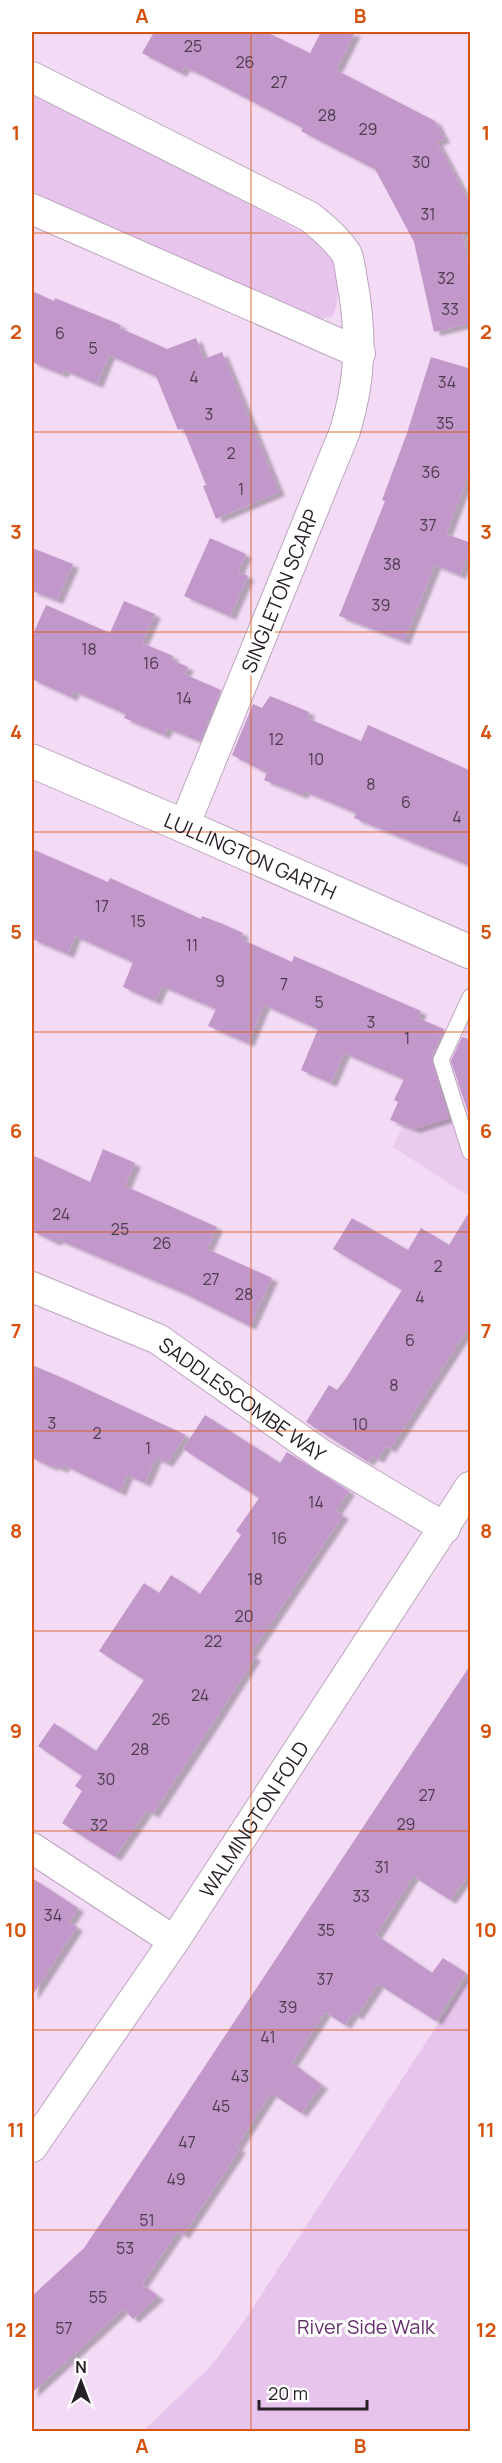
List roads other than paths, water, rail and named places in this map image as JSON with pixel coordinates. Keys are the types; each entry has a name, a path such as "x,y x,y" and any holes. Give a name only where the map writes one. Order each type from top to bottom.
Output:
{"street":[{"name":"SINGLETON SCARP","path":"32,77 310,217 330,234 347,255 356,299 360,353 352,407 345,431 184,826"},
{"path":"32,209 360,353"},
{"name":"LULLINGTON GARTH","path":"32,761 471,952"},
{"name":"SADDLESCOMBE WAY","path":"32,1287 158,1339 322,1455 445,1528"},
{"name":"WALMINGTON FOLD","path":"32,2147 174,1941 471,1487"},
{"path":"32,1848 174,1941"}],"lane":[{"path":"471,997 441,1060 471,1152"}],"park label":[{"name":"River Side Walk","path":"366,2326"}]}
